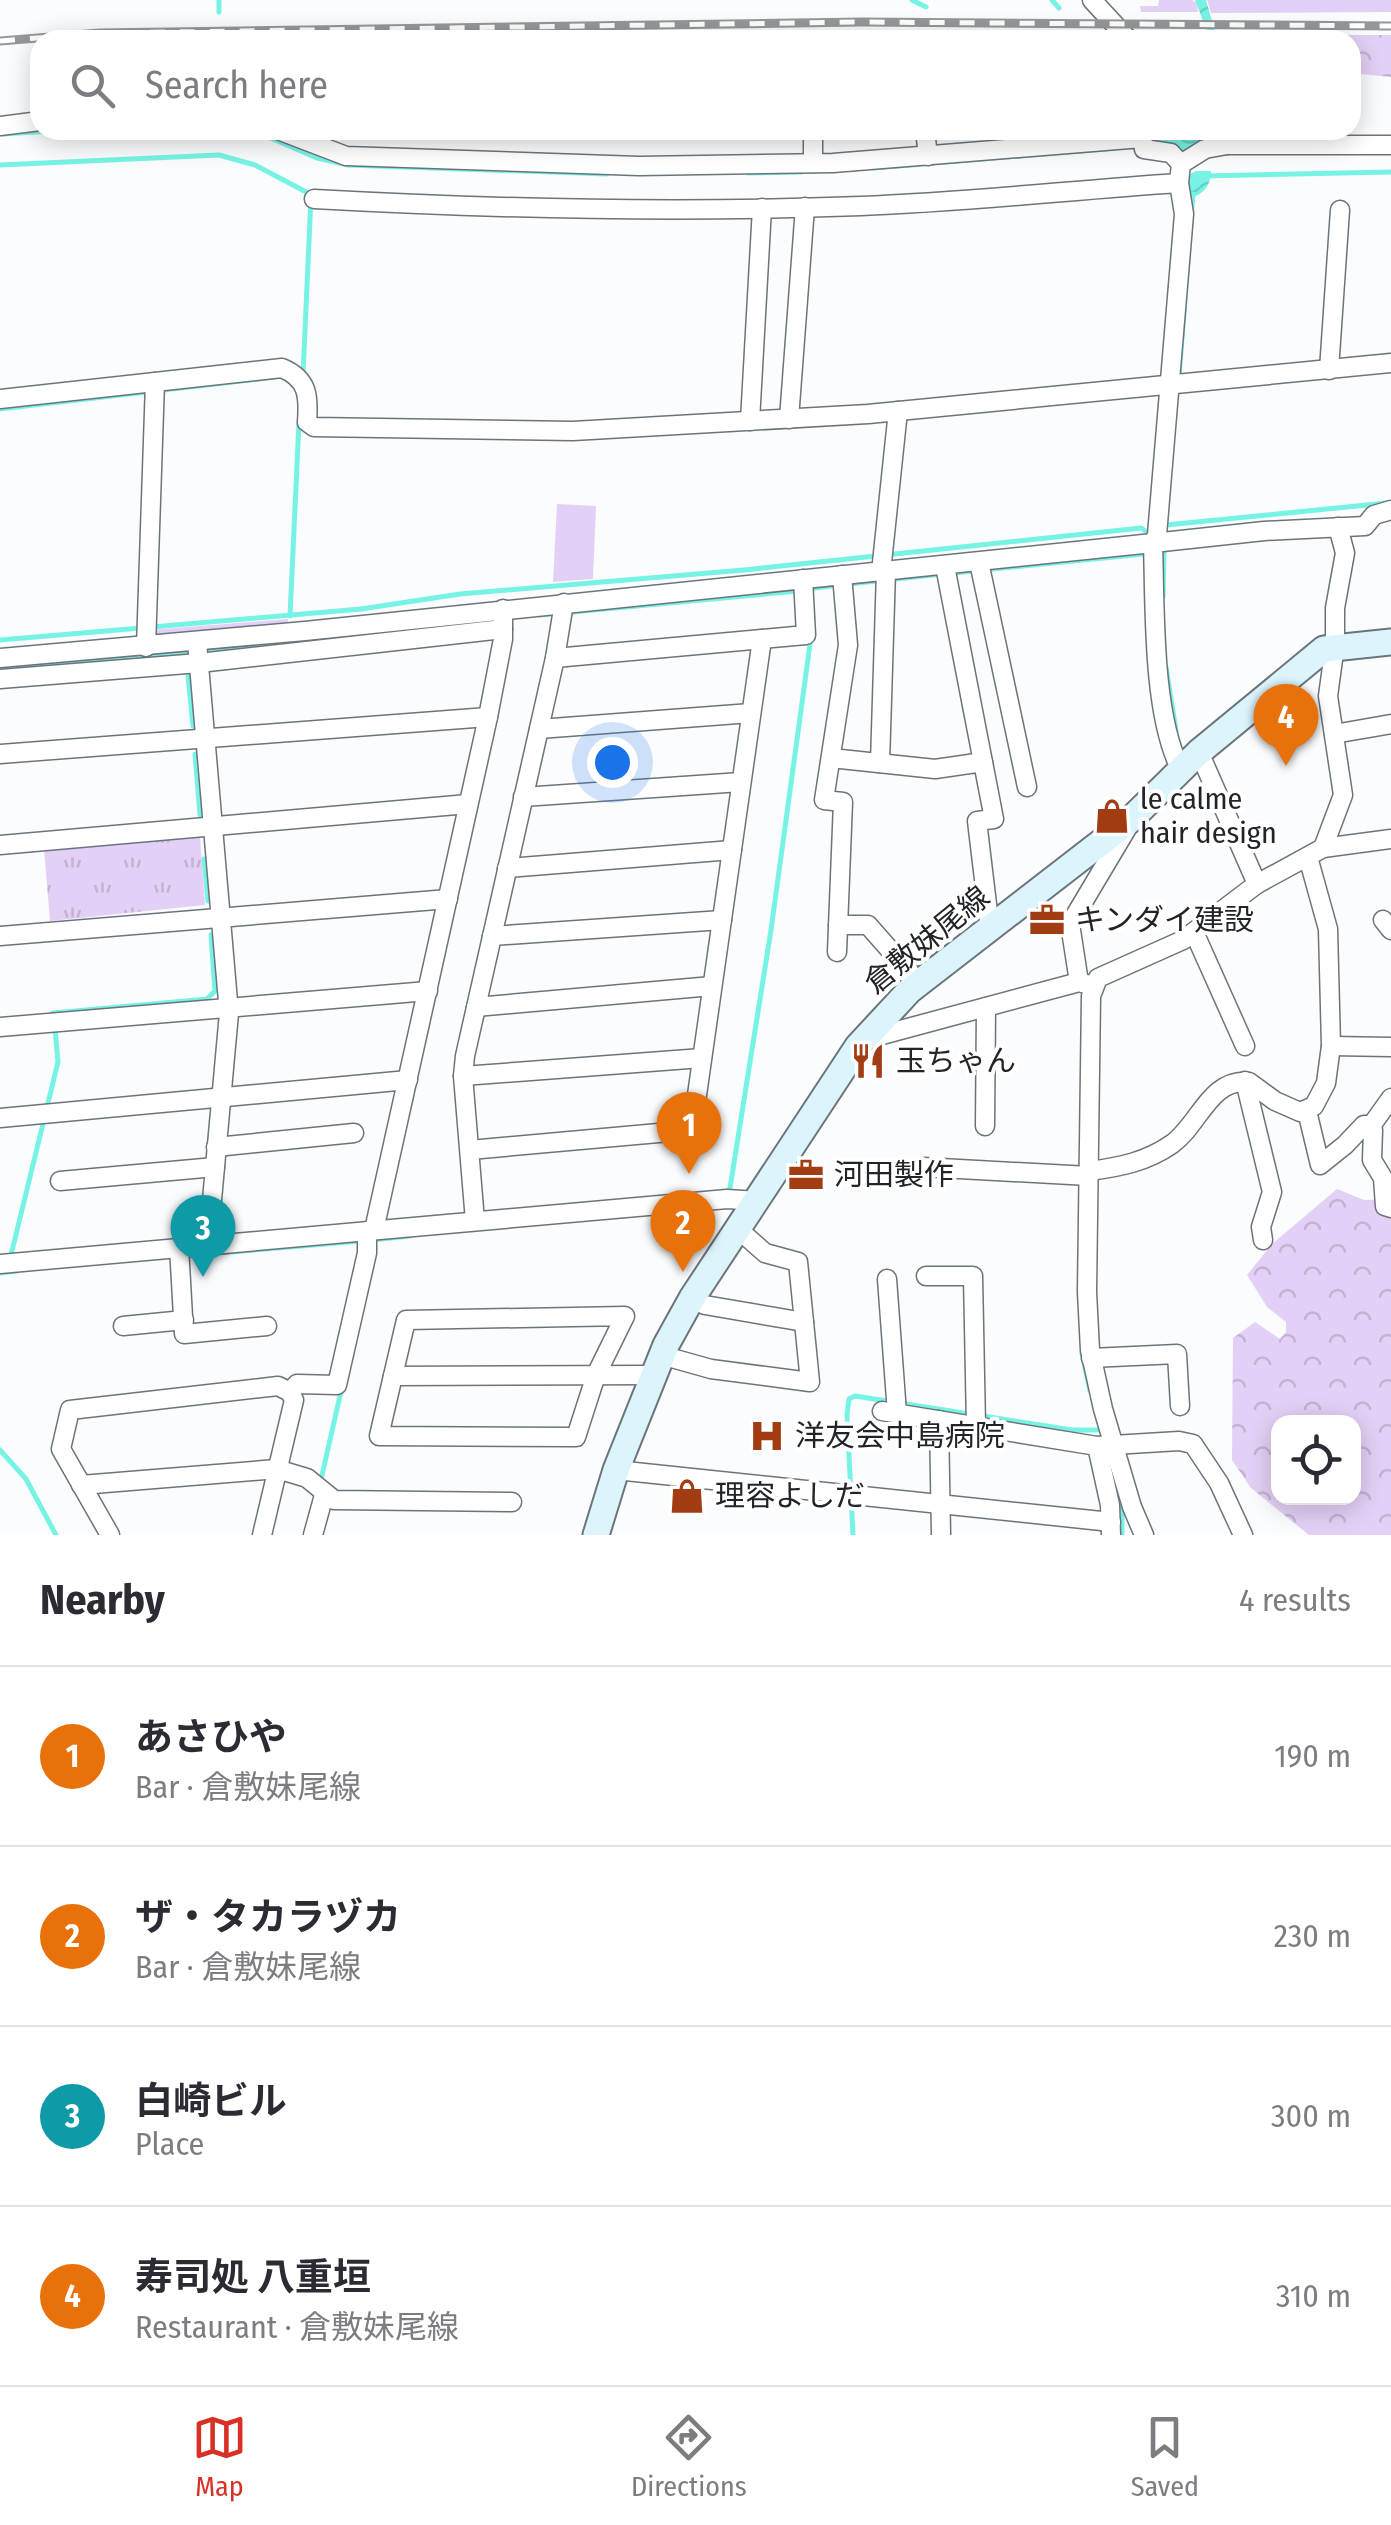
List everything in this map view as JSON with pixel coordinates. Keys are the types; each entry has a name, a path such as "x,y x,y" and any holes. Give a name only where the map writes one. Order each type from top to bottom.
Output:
{"main road":[{"name":"倉敷妹尾線","path":"596,1535 616,1470 663,1362 739,1230 868,1034 919,983 1130,820 1190,761 1305,662 1335,646 1391,642"}],"street":[{"path":"1092,0 1120,30"},
{"path":"0,126 30,123"},
{"path":"300,140 346,156 602,166 813,163 1092,140"},
{"path":"813,140 813,163"},
{"path":"926,140 928,156"},
{"path":"1142,140 1144,149 1172,153 1184,167 1176,384 1158,536 1155,643 1170,750 1190,761 1258,884"},
{"path":"314,200 610,210 969,200 1184,167 1215,140"},
{"path":"1283,140 1391,145"},
{"path":"788,419 805,207"},
{"path":"750,421 762,208"},
{"path":"1329,370 1340,210"},
{"path":"0,400 155,390 282,368 296,374 309,392 307,422 314,427 573,431 898,411 1391,363"},
{"path":"146,647 155,390"},
{"path":"880,763 884,568 898,411"},
{"path":"0,679 563,610 843,582 884,568 946,571 1364,526 1374,515 1391,510"},
{"path":"1307,1112 1326,1084 1330,1046 1328,929 1316,852 1343,795 1328,696 1335,646 1335,608 1345,553 1338,527"},
{"path":"980,568 1027,788"},
{"path":"946,571 994,819 976,821 990,929"},
{"path":"837,952 843,802 824,800 848,644 843,582"},
{"path":"554,658 806,636 804,586"},
{"path":"475,1221 464,1076 563,610"},
{"path":"290,1392 297,1384 337,1385 488,717 503,620"},
{"path":"470,1150 692,1130 762,639"},
{"path":"0,658 146,647 198,652"},
{"path":"198,652 229,1006 208,1244"},
{"path":"538,729 751,713"},
{"path":"0,754 488,717"},
{"path":"1334,734 1391,724"},
{"path":"831,758 935,768 982,762"},
{"path":"523,797 742,782"},
{"path":"0,845 468,804"},
{"path":"616,1470 940,1502 1110,1528 1106,1446 1091,1358 1087,1292 1086,984 1070,924 1130,820"},
{"path":"868,1034 878,1036 1086,984 1194,932 1258,884 1316,852 1391,839"},
{"path":"507,868 732,850"},
{"path":"0,936 448,899"},
{"path":"492,936 722,920"},
{"path":"838,925 868,926 919,983"},
{"path":"1194,932 1245,1046"},
{"path":"476,1007 712,986"},
{"path":"0,1028 428,992"},
{"path":"985,1126 986,1007"},
{"path":"1330,1046 1391,1047"},
{"path":"464,1076 702,1058"},
{"path":"2,1123 45,1114 408,1080"},
{"path":"923,1166 1085,1175 1132,1165 1170,1146 1184,1134 1226,1084 1245,1081 1275,1101 1307,1112"},
{"path":"1245,1081 1272,1192 1261,1227 1263,1240"},
{"path":"1371,1126 1391,1098"},
{"path":"1307,1112 1320,1164 1336,1154 1364,1125 1371,1126"},
{"path":"1371,1126 1374,1166 1383,1178 1384,1206 1391,1208"},
{"path":"216,1147 354,1133"},
{"path":"60,1181 215,1167"},
{"path":"0,1264 180,1254 208,1244 369,1235 475,1221 727,1198 758,1202"},
{"path":"393,1376 596,1375 663,1362 810,1382 798,1262 764,1254 739,1230"},
{"path":"180,1254 184,1334 267,1326"},
{"path":"926,1276 973,1276 976,1418"},
{"path":"887,1279 893,1408 939,1420 976,1418 1106,1446 1179,1441 1193,1444 1220,1483 1243,1535"},
{"path":"698,1302 804,1322"},
{"path":"624,1316 596,1375 576,1437 380,1436 406,1320 624,1316"},
{"path":"122,1326 184,1320"},
{"path":"1091,1358 1177,1354 1180,1406"},
{"path":"110,1535 61,1449 70,1410 278,1386 290,1392 294,1400 262,1535"},
{"path":"939,1420 941,1535"},
{"path":"1106,1446 1144,1535"},
{"path":"82,1484 277,1469 307,1478 334,1500 512,1502"},
{"path":"313,1535 321,1491"}],"green space":[{"path":"1159,0 1192,0 1197,3 1198,12 1141,12 1140,6 1158,6"},
{"path":"1207,0 1391,0 1391,12 1211,13"},
{"path":"1361,35 1391,35 1391,77 1361,74"},
{"path":"1014,140 1064,140 1017,144"},
{"path":"557,504 596,506 593,579 553,582"},
{"path":"288,619 288,625 152,639 151,630"},
{"path":"200,837 205,905 50,921 44,849"},
{"path":"1337,1189 1364,1200 1391,1199 1391,1535 1309,1535 1272,1505 1361,1505 1361,1415 1271,1415 1271,1504 1251,1488 1232,1460 1233,1338 1255,1322 1280,1339 1286,1332 1286,1322 1267,1307 1247,1275 1272,1244"}],"water":[{"path":"1195,0 1206,0 1215,30 1207,30"},
{"path":"1154,140 1277,140 1184,154 1180,148 1156,144"},
{"path":"1196,171 1211,171 1210,181 1190,198 1185,177"}],"waterway":[{"path":"219,0 219,12"},
{"path":"912,0 926,7"},
{"path":"1052,0 1059,8"},
{"path":"3,134 30,132"},
{"path":"275,140 317,158 348,165 607,174"},
{"path":"873,168 1116,148"},
{"path":"0,165 219,155 255,165 308,193 311,197 303,375"},
{"path":"748,173 802,172"},
{"path":"1204,176 1391,172"},
{"path":"1179,377 1193,194"},
{"path":"0,409 275,377"},
{"path":"290,616 299,422"},
{"path":"1166,525 1387,503"},
{"path":"152,627 1141,528 1151,535"},
{"path":"953,573 1164,552"},
{"path":"1163,597 1164,553"},
{"path":"849,584 942,574"},
{"path":"809,589 838,585"},
{"path":"540,615 798,591"},
{"path":"0,640 141,628"},
{"path":"202,652 390,631"},
{"path":"730,1188 771,930 811,637"},
{"path":"0,667 191,653"},
{"path":"1166,667 1176,731"},
{"path":"188,676 193,726"},
{"path":"195,754 200,815"},
{"path":"204,859 208,901"},
{"path":"53,1013 207,999 215,991 211,935"},
{"path":"11,1255 58,1062 55,1029"},
{"path":"372,1240 410,1236"},
{"path":"207,1254 361,1241"},
{"path":"0,1273 17,1271"},
{"path":"1082,1353 1090,1391"},
{"path":"320,1484 342,1387"},
{"path":"853,1535 847,1414 849,1399 855,1396 1072,1430 1101,1430"},
{"path":"0,1450 26,1479 56,1535"},
{"path":"1115,1479 1122,1505 1122,1535"}],"railway":[{"path":"308,30 863,22 1391,26"},
{"path":"0,41 30,39"}],"place":[{"name":"寿司処 八重垣","path":"1286,766"},
{"name":"le calme hair design","path":"1112,816"},
{"name":"キンダイ建設","path":"1047,920"},
{"name":"玉ちゃん","path":"868,1061"},
{"name":"あさひや","path":"689,1174"},
{"name":"河田製作","path":"806,1175"},
{"name":"ザ・タカラヅカ","path":"683,1272"},
{"name":"白崎ビル","path":"203,1277"},
{"name":"洋友会中島病院","path":"767,1436"},
{"name":"理容よしだ","path":"687,1496"}]}
